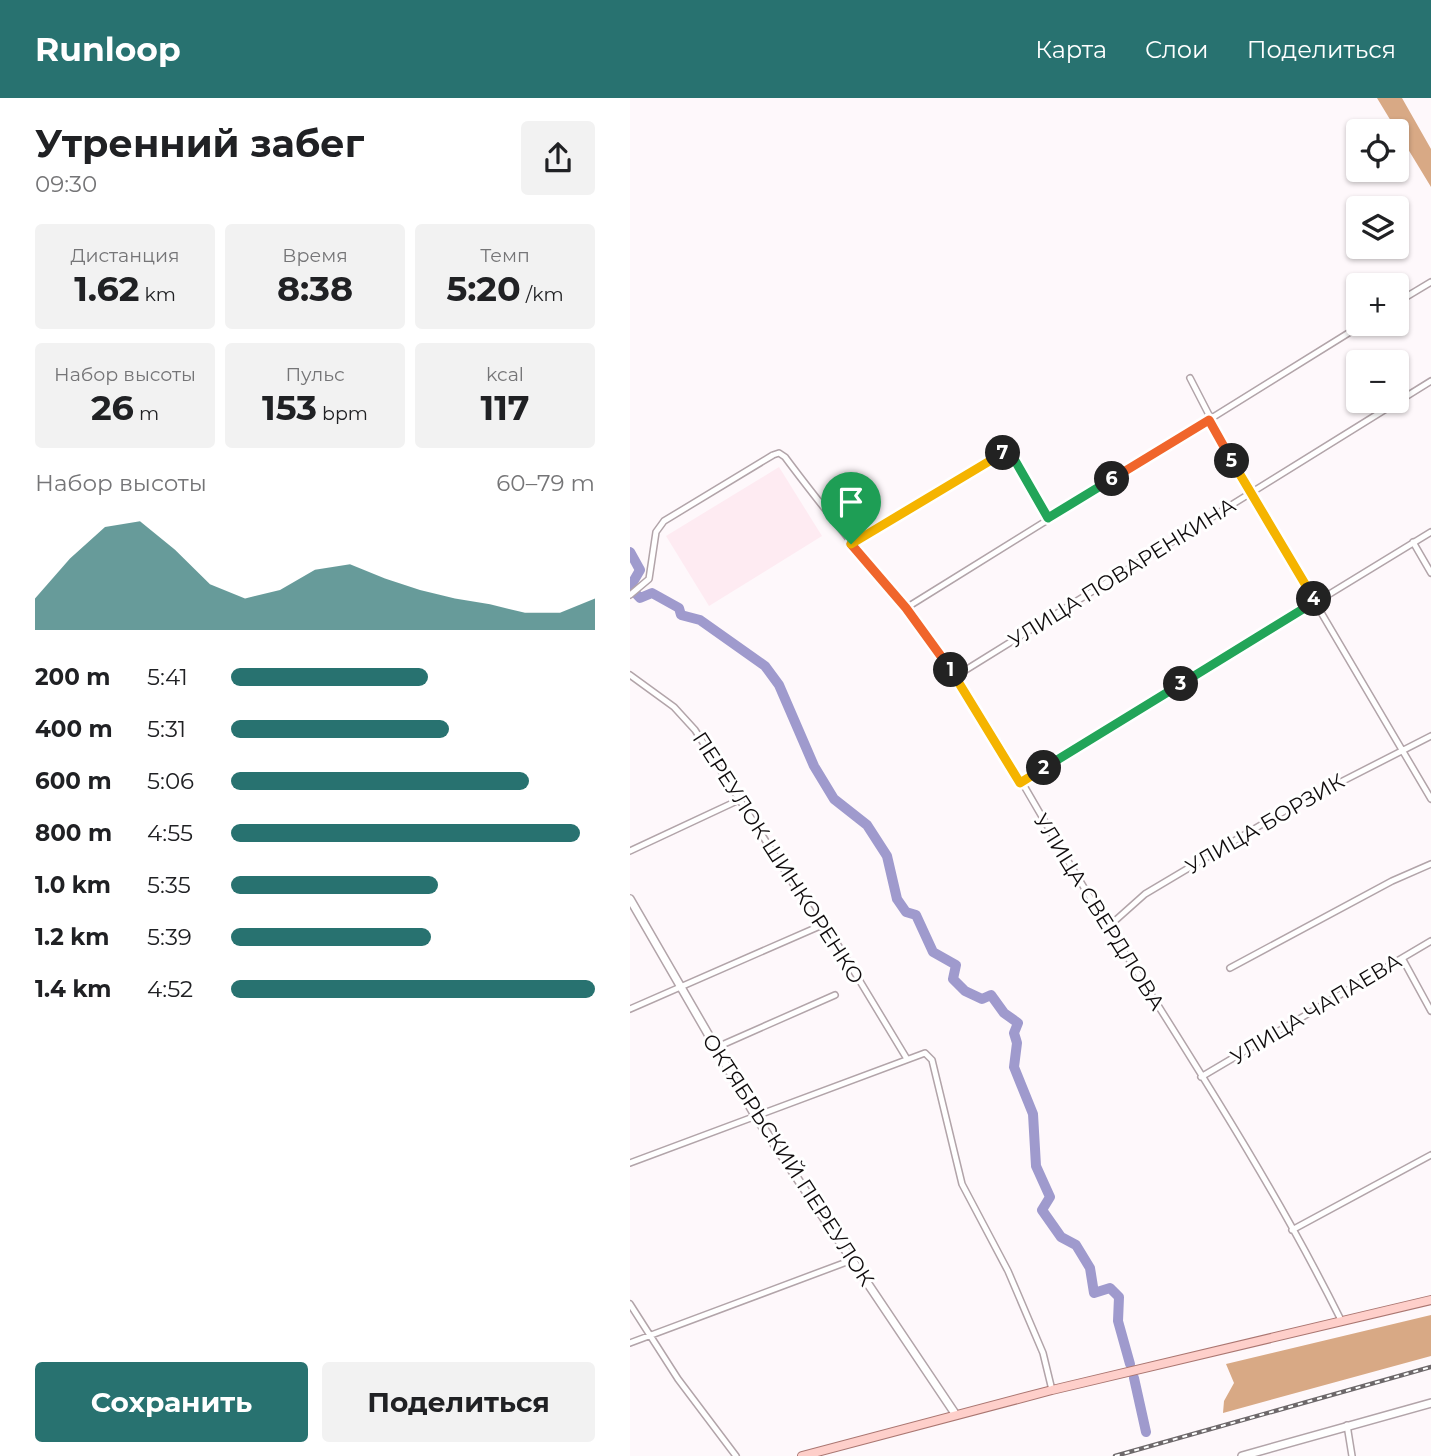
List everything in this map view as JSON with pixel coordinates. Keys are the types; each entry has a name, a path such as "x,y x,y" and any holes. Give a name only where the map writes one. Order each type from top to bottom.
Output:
{"main road":[{"path":"802,1456 1099,1378 1431,1300"}],"street":[{"path":"1409,295 1431,282"},
{"path":"906,608 1346,335"},
{"path":"1190,378 1209,420 1431,799"},
{"name":"УЛИЦА ПОВАРЕНКИНА","path":"956,676 1431,381"},
{"path":"851,544 1009,450 1048,518"},
{"name":"УЛИЦА СВЕРДЛОВА","path":"630,595 649,579 656,532 664,521 773,455 782,454 851,544 906,608 956,676 1202,1077 1292,1230 1341,1320"},
{"path":"1020,783 1431,532"},
{"path":"1413,542 1431,572"},
{"name":"ПЕРЕУЛОК ШИНКОРЕНКО","path":"630,675 674,707 695,730 820,926 829,930 907,1059"},
{"name":"УЛИЦА БОРЗИК","path":"1108,927 1145,894 1286,810 1431,736"},
{"path":"630,851 738,800"},
{"path":"1230,968 1392,881 1431,864"},
{"name":"ОКТЯБРЬСКИЙ ПЕРЕУЛОК","path":"630,899 679,989 757,1117 956,1415"},
{"path":"630,1009 820,926"},
{"name":"УЛИЦА ЧАПАЕВА","path":"1202,1077 1431,941"},
{"path":"1402,958 1431,1011"},
{"path":"715,1048 835,995"},
{"path":"630,1163 925,1053 932,1059 962,1184 1012,1281 1043,1353 1052,1390"},
{"path":"1292,1230 1431,1155"},
{"path":"630,1343 852,1260"},
{"path":"630,1304 736,1456"},
{"path":"1242,1456 1347,1424 1431,1403"},
{"path":"1347,1424 1352,1456"}],"shaded area":[{"path":"1377,98 1402,98 1431,149 1431,187 1409,151 1409,119 1390,119"},
{"path":"779,467 822,536 709,606 666,536"},
{"path":"1431,1315 1431,1356 1223,1413 1224,1401 1234,1383 1226,1364"}],"waterway":[{"path":"630,552 640,570 630,587"},
{"path":"630,587 640,598 652,593 679,608 681,615 700,620 765,666 779,685 814,766 834,799 867,825 887,856 897,899 906,912 916,915 933,952 956,965 953,979 965,991 982,999 991,995 1004,1013 1018,1023 1014,1033 1017,1043 1014,1067 1033,1114 1036,1166 1050,1197 1042,1210 1061,1237 1076,1245 1090,1268 1094,1293 1110,1288 1119,1297 1118,1321 1130,1364"},
{"path":"1134,1378 1146,1432"}],"railway":[{"path":"1115,1456 1431,1367"}],"route":[{"path":"1209,420 1316,601 1020,783 956,676 906,608 851,544 1009,450 1048,518 1209,420"}]}
